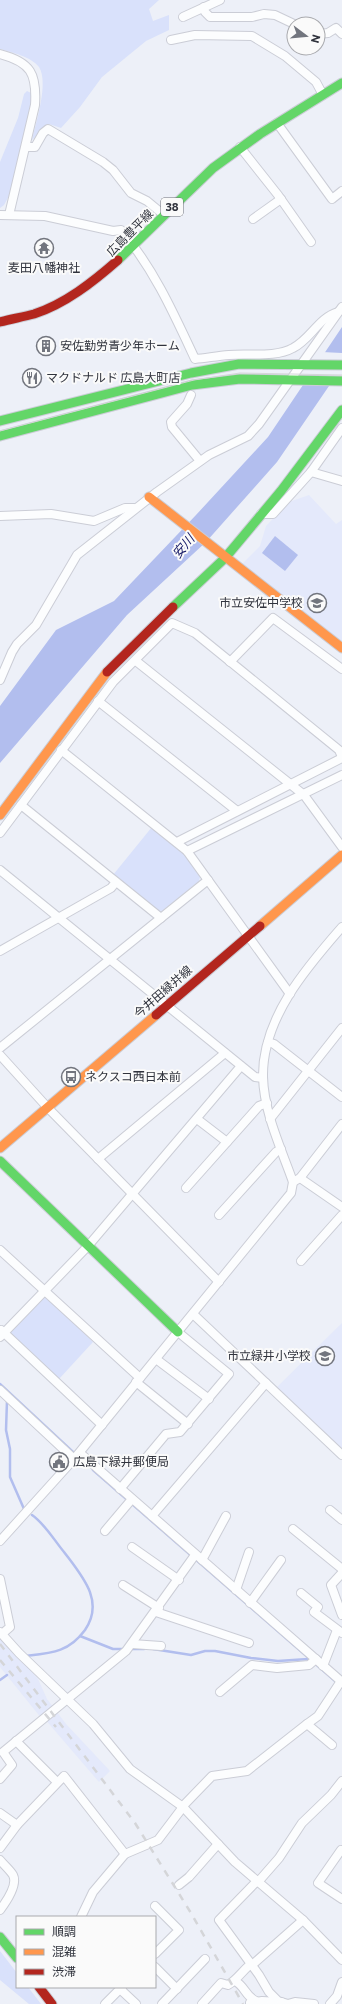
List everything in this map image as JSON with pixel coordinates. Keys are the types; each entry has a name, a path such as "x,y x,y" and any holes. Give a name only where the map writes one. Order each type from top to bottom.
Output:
{"main road":[{"name":"広島豊平線","path":"0,322 30,316 75,294 96,280 135,246 164,215 212,169 240,147 342,83"},
{"path":"0,421 191,372 239,364 342,365"},
{"path":"0,436 192,385 240,379 290,379 342,382"},
{"path":"0,815 103,677 223,556 261,514 342,410"},
{"path":"149,498 342,648"},
{"name":"今井田緑井線","path":"0,1148 342,855"},
{"path":"0,1161 178,1332"},
{"path":"0,1936 16,1957"},
{"path":"40,1988 52,2004"}],"street":[{"path":"183,17 220,0"},
{"path":"204,7 205,12 210,17 252,17 264,14 275,15 286,20"},
{"path":"326,33 336,28 342,34"},
{"path":"171,40 195,35 252,36 285,56 316,82 323,95"},
{"path":"0,54 12,57 25,64 32,74 36,88 35,105 26,148 9,215"},
{"path":"277,123 332,199 342,191"},
{"path":"26,148 35,147 42,133 48,129 103,162 113,170 131,193 147,201 164,215"},
{"path":"240,147 281,199 311,242"},
{"path":"253,219 281,199"},
{"path":"0,215 45,216 112,231 122,230 135,246 168,301 195,360 228,354 277,352 292,349 304,340 325,317 340,310"},
{"path":"0,667 17,644 36,625 77,555 134,508 200,461 248,436 260,424 290,379 305,364 340,310"},
{"path":"191,394 187,404 171,422 172,427 200,461"},
{"path":"261,514 273,514 311,472 342,428"},
{"path":"311,472 342,481"},
{"path":"0,516 51,514 94,521 125,508 134,508"},
{"path":"230,662 273,618 342,668"},
{"path":"0,833 113,682 136,661 172,623 195,633 339,750 342,757 177,842"},
{"path":"0,680 12,652"},
{"path":"136,661 304,795 342,847"},
{"path":"98,701 237,811"},
{"path":"61,750 187,851 290,994"},
{"path":"187,851 304,795 342,775"},
{"path":"20,805 161,918"},
{"path":"0,870 241,1066 256,1077 263,1078"},
{"path":"0,1048 208,880"},
{"path":"0,951 111,888 116,882"},
{"path":"342,927 307,968 290,994 275,1023 268,1042 263,1078 270,1119 281,1149 296,1180 342,1208"},
{"path":"270,1119 342,1028"},
{"path":"268,1042 274,1044 342,1098"},
{"path":"98,1159 225,1053"},
{"path":"0,1055 48,1108 219,1282"},
{"path":"102,1425 1,1333 88,1246 241,1066"},
{"path":"186,1188 259,1106 267,1103"},
{"path":"197,1119 226,1142"},
{"path":"0,1541 77,1456 138,1380 194,1314 291,1193 296,1180 342,1124"},
{"path":"219,1215 276,1152 281,1149"},
{"path":"301,1261 342,1214"},
{"path":"0,1250 138,1380 188,1424"},
{"path":"194,1314 342,1455"},
{"path":"120,1489 166,1434 180,1432 188,1424 228,1374 178,1332"},
{"path":"156,1359 209,1399"},
{"path":"152,1516 266,1383"},
{"path":"0,1390 77,1456 152,1516 250,1603 342,1681 318,1716 248,1771 212,1776 183,1807 158,1840 125,1854 93,1892 81,1916"},
{"path":"105,1531 132,1499"},
{"path":"330,1510 342,1520"},
{"path":"0,1779 12,1765 3,1752 126,1651 179,1580 199,1557 226,1516"},
{"path":"293,1529 342,1569"},
{"path":"132,1546 179,1580"},
{"path":"236,1590 249,1552"},
{"path":"250,1603 281,1560"},
{"path":"342,1573 331,1585 342,1615"},
{"path":"0,1579 10,1626 1,1633 19,1653 92,1724 130,1769 183,1807 218,1844 258,1881 304,1920 342,1960"},
{"path":"123,1584 157,1610 249,1643"},
{"path":"301,1593 318,1607 314,1612 340,1630 323,1666"},
{"path":"132,1644 161,1646"},
{"path":"220,1692 252,1664 277,1668 309,1665 316,1659"},
{"path":"307,1724 332,1746"},
{"path":"16,1741 56,1782"},
{"path":"0,1848 17,1825 56,1782 64,1776 125,1854"},
{"path":"286,2003 269,1992 219,1920 279,1858 302,1823 331,1795 342,1781"},
{"path":"0,1813 17,1825"},
{"path":"179,1885 189,1877 218,1844"},
{"path":"341,1850 318,1883 342,1900"},
{"path":"0,1860 13,1876 13,1883 9,1896 0,1910"},
{"path":"155,1906 179,1930 156,1953"},
{"path":"202,2004 221,1983 228,1985 235,1981 238,1974 304,1920"},
{"path":"162,2004 205,1959"},
{"path":"156,1968 177,1988"},
{"path":"235,1981 240,1984 253,2002 295,2002 314,2004"},
{"path":"330,2004 337,1996 342,1982"},
{"path":"105,2004 121,1988 136,2004"}],"shaded area":[{"path":"0,0 159,0 149,9 153,21 169,15 169,30 146,41 102,77 80,107 61,128 49,124 32,140 41,103 43,83 42,74 39,67 32,60 0,49"},
{"path":"27,91 31,93 32,103 10,194 4,205 0,208 0,162 18,118 24,94"},
{"name":"市立安佐中学校","path":"309,495 336,524 342,520 342,641 242,564 260,546 266,526 289,502"},
{"path":"152,827 183,853 200,877 199,881 162,911 156,910 113,875"},
{"path":"43,1297 46,1297 93,1342 59,1379 11,1335 10,1332"},
{"name":"市立緑井小学校","path":"342,1323 342,1451 274,1390"},
{"path":"0,1634 38,1679 47,1699 66,1724 110,1771 99,1782 44,1718 42,1719 0,1667"},
{"path":"0,1951 16,1972 16,1988 29,1988 41,2004 29,2004 0,1980"}],"water":[{"name":"安川","path":"342,327 342,367 277,462 206,542 127,615 0,763 0,706 56,630 114,601 196,515 268,437"},
{"path":"275,536 298,555 285,571 262,553"}],"pier":[{"path":"322,352 342,353 342,370 333,384 301,383"}],"waterway":[{"path":"0,1384 73,1452"},
{"path":"7,1401 6,1430 10,1449 10,1477 24,1509"},
{"path":"93,1470 342,1687"},
{"path":"26,1656 52,1652 73,1643 85,1630 91,1619 93,1609 89,1589 78,1570 49,1532 32,1515"},
{"path":"80,1636 113,1649 125,1649"},
{"path":"131,1649 144,1649"},
{"path":"153,1649 191,1655 205,1651 215,1651 251,1658 278,1661 308,1659"},
{"path":"0,1680 7,1675"}],"tram line":[{"path":"0,431 194,380 240,373 342,375"}],"railway":[{"path":"0,1644 135,1823 191,1913 243,2004"},
{"path":"0,1660 56,1727"}],"traffic: fast":[{"path":"118,260 213,168 260,134 342,83"},
{"path":"0,421 191,373 239,364 342,365"},
{"path":"0,436 192,385 240,379 342,381"},
{"path":"173,607 225,558 281,491 342,410"},
{"path":"0,1161 178,1332"},
{"path":"0,1937 16,1957"}],"traffic: slow":[{"path":"149,497 342,648"},
{"path":"0,815 107,672"},
{"path":"260,926 342,855"},
{"path":"0,1148 156,1015"}],"traffic: jam":[{"path":"0,322 34,314 57,304 78,292 118,260"},
{"path":"107,672 173,607"},
{"path":"156,1015 260,926"},
{"path":"40,1988 52,2004"}],"place":[{"name":"麦田八幡神社","path":"44,248"},
{"name":"安佐勤労青少年ホーム","path":"46,346"},
{"name":"マクドナルド 広島大町店","path":"32,378"},
{"name":"市立安佐中学校","path":"317,603"},
{"name":"ネクスコ西日本前","path":"71,1077"},
{"name":"市立緑井小学校","path":"325,1356"},
{"name":"広島下緑井郵便局","path":"59,1462"}]}
